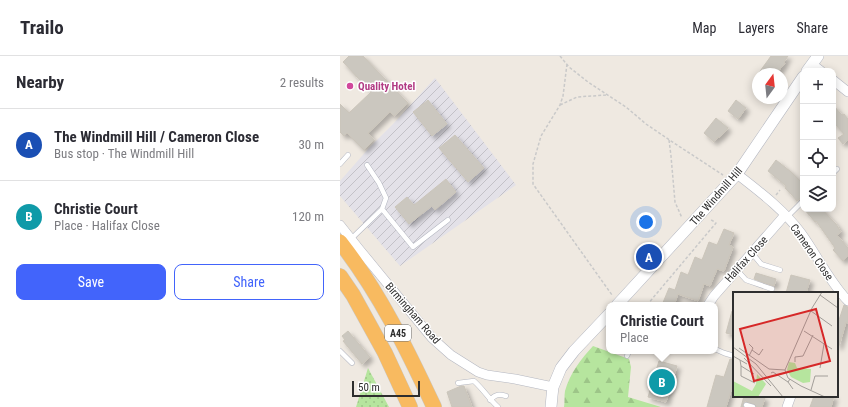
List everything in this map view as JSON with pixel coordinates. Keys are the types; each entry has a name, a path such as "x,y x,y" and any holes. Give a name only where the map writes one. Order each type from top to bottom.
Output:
{"highway":[{"name":"Birmingham Road","path":"346,241 356,262 380,300 405,346 434,407"},
{"name":"A45","path":"340,276 353,295 385,353 410,407"}],"street":[{"name":"The Windmill Hill","path":"621,302 734,177 800,81"},
{"path":"836,82 848,92"},
{"name":"Cameron Close","path":"734,177 763,194 786,216 800,232 837,292"},
{"name":"Halifax Close","path":"710,302 736,270 786,216"},
{"name":"Birmingham Road","path":"340,225 346,241 432,338 451,355 478,372 487,375 554,387"},
{"name":"Cameron Close","path":"838,293 848,301"},
{"path":"552,407 554,387 561,368 574,351 606,317"},
{"path":"788,407 791,397"}],"lane":[{"path":"340,164 348,155"},
{"path":"346,241 382,210 386,198 368,164"},
{"path":"786,216 800,204"},
{"path":"382,210 413,247 448,220"},
{"path":"752,253 761,264 780,270"},
{"path":"736,270 746,280 772,289"},
{"path":"718,350 733,356"},
{"path":"340,351 352,363"},
{"path":"458,383 474,381 498,407"},
{"path":"490,400 494,396 500,394 506,396"},
{"path":"746,405 753,407"}],"path":[{"path":"560,56 588,82 626,107 646,124 668,139 734,177"},
{"path":"567,64 563,96 560,105 541,136 533,164 533,184 616,302"},
{"path":"560,105 577,97 608,95"},
{"path":"668,139 675,202 685,224"},
{"path":"649,302 716,223 703,212"}],"shaded area":[{"path":"435,78 516,185 400,266 340,196 340,181"}],"green space":[{"path":"593,346 606,351 606,354 615,354 629,359 631,367 628,397 661,407 564,407 565,391 573,372"},
{"path":"368,368 389,407 356,407"}],"building":[{"path":"349,56 363,56 408,103 394,116 390,112 368,133 374,140 364,150 347,133 344,136 340,132 340,104 349,113 371,92 343,62"},
{"path":"771,56 788,56 781,68 762,68"},
{"path":"428,100 447,124 432,136 413,112"},
{"path":"736,100 746,108 738,119 728,111"},
{"path":"836,108 848,119 848,140 843,144 838,138 844,134 836,125"},
{"path":"716,118 728,128 714,142 704,133"},
{"path":"455,135 484,168 468,182 439,148"},
{"path":"776,160 790,171 800,181 800,198 797,201 785,188 786,186 768,171"},
{"path":"446,179 456,192 435,210 432,206 409,224 395,207 407,197 414,205"},
{"path":"807,212 825,212 836,224 841,232 837,235 848,248 848,256 843,261 833,250 835,248 816,221 815,222"},
{"path":"724,229 734,233 729,245 733,247 724,271 717,269 710,286 704,284 698,301 678,294 675,302 663,302 669,288 675,290 681,272 688,275 695,257 702,260 709,242 717,245"},
{"path":"756,273 776,279 774,286 754,279"},
{"path":"791,275 810,280 806,292 786,292"},
{"path":"844,305 848,307 848,323 846,322 838,346 838,320"},
{"path":"732,311 733,311 733,335 726,333"},
{"path":"348,331 370,357 362,364 343,341 345,340 342,336"},
{"path":"730,359 733,360 733,384 726,407 707,407 716,375 724,377"},
{"path":"659,361 677,366 666,402 648,397"},
{"path":"464,386 472,407 452,407 447,392"},
{"path":"744,397 765,398 762,407 757,407 754,404 745,401 743,407 741,407"},
{"path":"814,397 834,397 831,407 810,407"}],"place":[{"name":"Quality Hotel","path":"350,86"},
{"name":"The Windmill Hill / Cameron Close","path":"649,257"},
{"name":"Christie Court","path":"662,382"}]}
